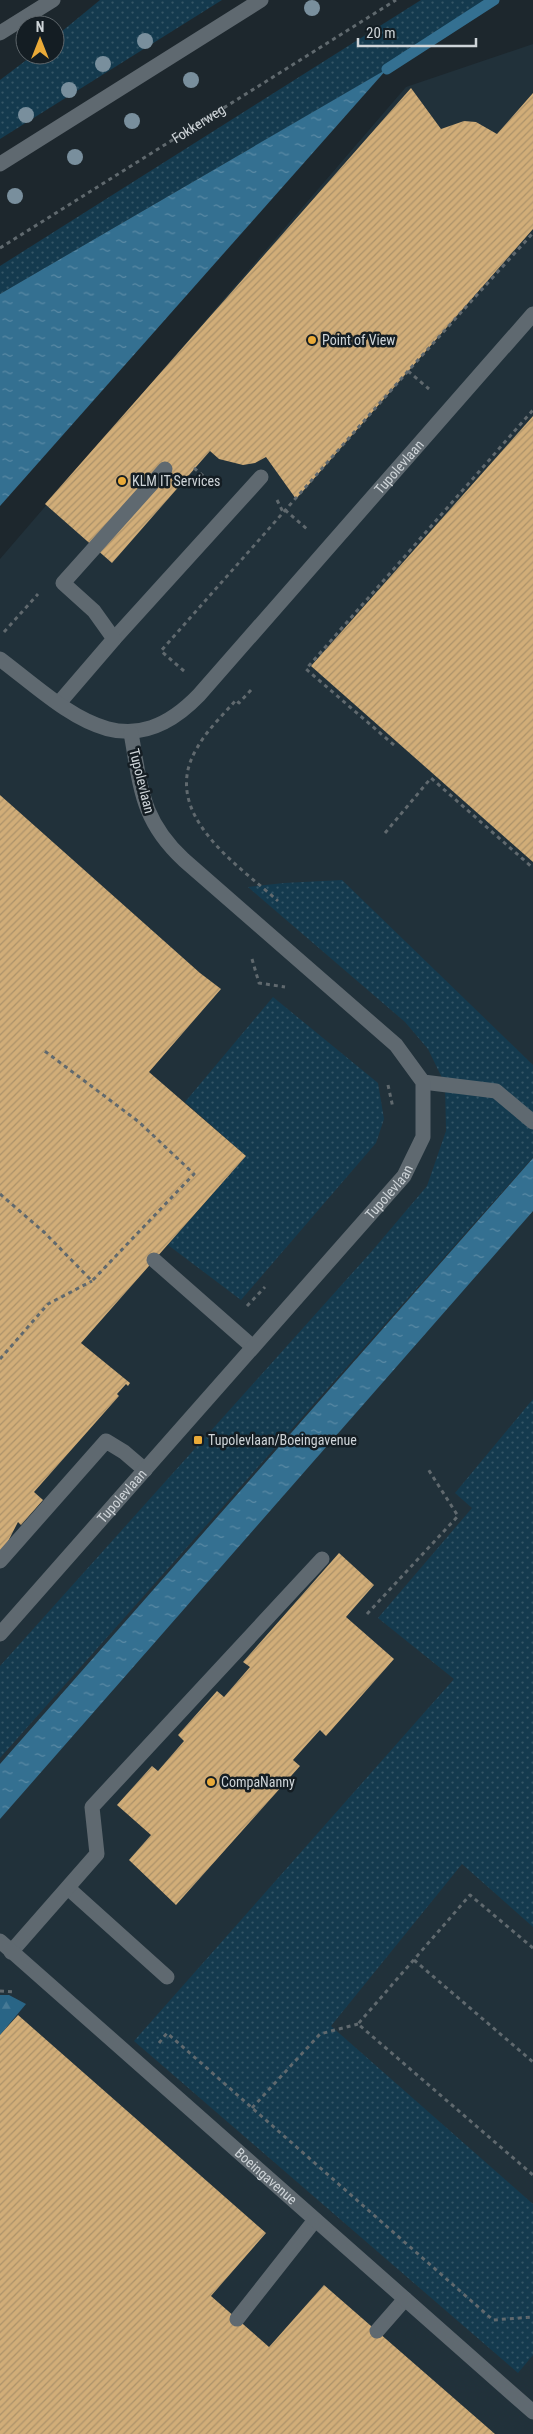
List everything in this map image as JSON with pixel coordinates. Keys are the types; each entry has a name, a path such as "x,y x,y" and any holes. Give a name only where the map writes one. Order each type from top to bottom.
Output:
{"street":[{"path":"0,33 53,0"},
{"path":"0,164 261,0"},
{"name":"Tupolevlaan","path":"0,659 59,703 100,726 116,732 131,733 161,725 193,701 533,314"},
{"path":"114,639 94,611 63,583 165,469"},
{"path":"59,703 114,639 261,477"},
{"name":"Tupolevlaan","path":"0,1634 404,1176 423,1138 423,1082 396,1045 180,856 158,831 143,800 131,733"},
{"path":"423,1082 496,1091 533,1122"},
{"path":"154,1260 253,1347"},
{"path":"0,1561 106,1441 124,1452 145,1470"},
{"path":"11,1952 97,1854 92,1807 322,1559"},
{"path":"68,1888 167,1977"},
{"name":"Boeingavenue","path":"0,1941 531,2408"},
{"path":"237,2319 315,2220"},
{"path":"377,2331 405,2299"}],"path":[{"name":"Fokkerweg","path":"0,248 396,0"},
{"path":"176,664 161,651 408,371 533,233"},
{"path":"408,371 422,383"},
{"path":"394,745 306,669 533,410"},
{"path":"285,510 299,522"},
{"path":"0,637 43,588 63,583"},
{"path":"251,690 239,703 236,700 202,741 190,762 187,783 191,806 201,829 279,902 243,941 251,950 259,983 290,988"},
{"path":"385,833 431,778 533,868"},
{"path":"0,1359 48,1304 92,1281 194,1174 139,1122 42,1049"},
{"path":"387,1080 394,1116"},
{"path":"0,1194 45,1233 92,1281"},
{"path":"229,1326 268,1284"},
{"path":"367,1614 458,1516 428,1469"},
{"path":"252,2108 320,2034 358,2024 470,1895 533,1948"},
{"path":"414,1960 533,2062"},
{"path":"358,2024 533,2175"}],"shaded area":[{"path":"100,0 222,0 0,139 0,80 20,65 65,65 65,29"},
{"path":"421,0 495,0 377,75 0,294 0,266"},
{"path":"533,44 533,2434 0,2434 0,559 406,87"},
{"path":"342,880 533,1065 533,1157 0,1758 0,1666 372,1251 427,1186 446,1131 445,1084 428,1049 405,1022 248,887"},
{"path":"273,997 378,1083 384,1119 376,1143 241,1300 168,1245 246,1156 185,1102"},
{"path":"533,1399 533,1927 462,1864 331,2026 533,2204 533,2355 518,2373 134,2041 454,1679 378,1618 472,1508 455,1493"}],"green space":[{"path":"0,1995 9,1995 26,2004 0,2035"}],"water":[{"path":"387,69 0,506 0,294"},
{"path":"533,1158 533,1211 0,1819 0,1764"}],"building":[{"name":"Point of View","path":"411,88 441,129 464,121 476,122 497,134 533,93 533,229 296,499 266,457 255,463 243,465 219,459 210,451 112,563 45,504"},
{"path":"533,416 533,862 311,666"},
{"path":"0,795 200,973 221,989 149,1072 246,1156 81,1343 130,1383 128,1386 126,1384 117,1394 119,1396 34,1492 43,1500 21,1525 18,1522 0,1557"},
{"path":"339,1553 374,1585 346,1617 394,1659 326,1736 320,1730 293,1760 300,1766 176,1905 129,1860 151,1835 117,1805 152,1766 158,1771 184,1741 178,1735 217,1691 224,1697 250,1667 243,1662"},
{"path":"18,2015 266,2233 211,2296 269,2347 324,2285 495,2434 0,2434 0,2035"}],"waterway":[{"path":"387,69 494,0"}],"place":[{"name":"Point of View","path":"312,340"},
{"name":"KLM IT Services","path":"122,481"},
{"name":"Tupolevlaan/Boeingavenue","path":"198,1440"},
{"name":"CompaNanny","path":"211,1782"}]}
